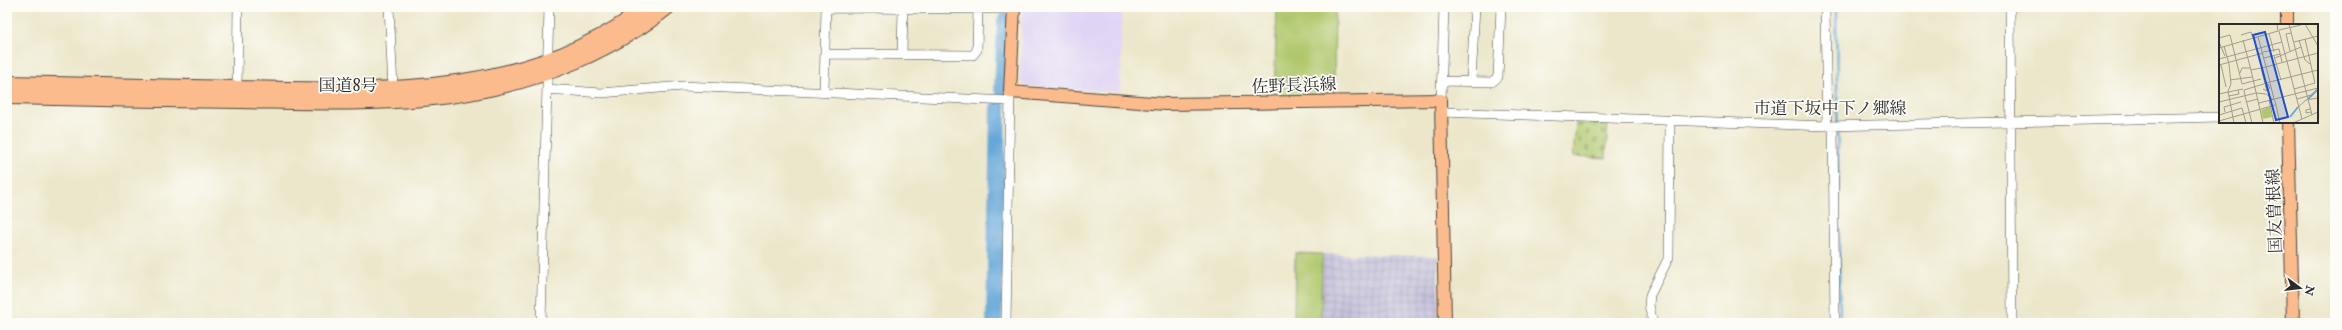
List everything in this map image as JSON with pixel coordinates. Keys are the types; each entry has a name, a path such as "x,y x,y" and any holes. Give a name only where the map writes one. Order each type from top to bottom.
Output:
{"highway":[{"name":"国道8号","path":"7,83 328,90 444,85 548,68 602,37 646,7"},
{"name":"国道8号","path":"7,97 372,104 487,91 614,44 642,27 668,7"}],"main road":[{"path":"2286,7 2287,24"},
{"path":"1010,96 1014,8"},
{"name":"佐野長浜線","path":"1010,96 1165,104 1441,106"},
{"path":"1441,106 1445,323"},
{"name":"国友曽根線","path":"2288,123 2293,323"}],"street":[{"path":"237,88 238,7"},
{"path":"389,7 393,88"},
{"path":"541,323 549,7"},
{"path":"824,91 826,7 1014,8"},
{"path":"1441,106 1444,7"},
{"path":"1471,82 1474,7"},
{"path":"1442,81 1492,82 1498,77 1501,7"},
{"path":"1825,7 1835,125 1835,323"},
{"path":"2010,7 2012,323"},
{"path":"902,54 903,8"},
{"path":"825,54 973,56 977,50 978,8"},
{"path":"547,89 601,93 683,86 1010,96 1006,323"},
{"name":"市道下坂中下ノ郷線","path":"1441,106 1670,122 1835,125 2219,116"},
{"path":"1653,323 1648,306 1650,295 1668,257 1670,122"}],"shaded area":[{"path":"1022,7 1122,7 1120,92 1026,86 1020,81"},
{"path":"1323,254 1438,256 1439,323 1321,323"}],"green space":[{"path":"1277,7 1335,7 1334,94 1274,97"},
{"path":"1576,123 1608,124 1606,158 1573,156"},
{"path":"1295,253 1322,254 1321,323 1294,323"}],"waterway":[{"path":"1836,7 1840,323"},
{"path":"1002,89 1005,21"},
{"path":"994,323 998,108"}]}
